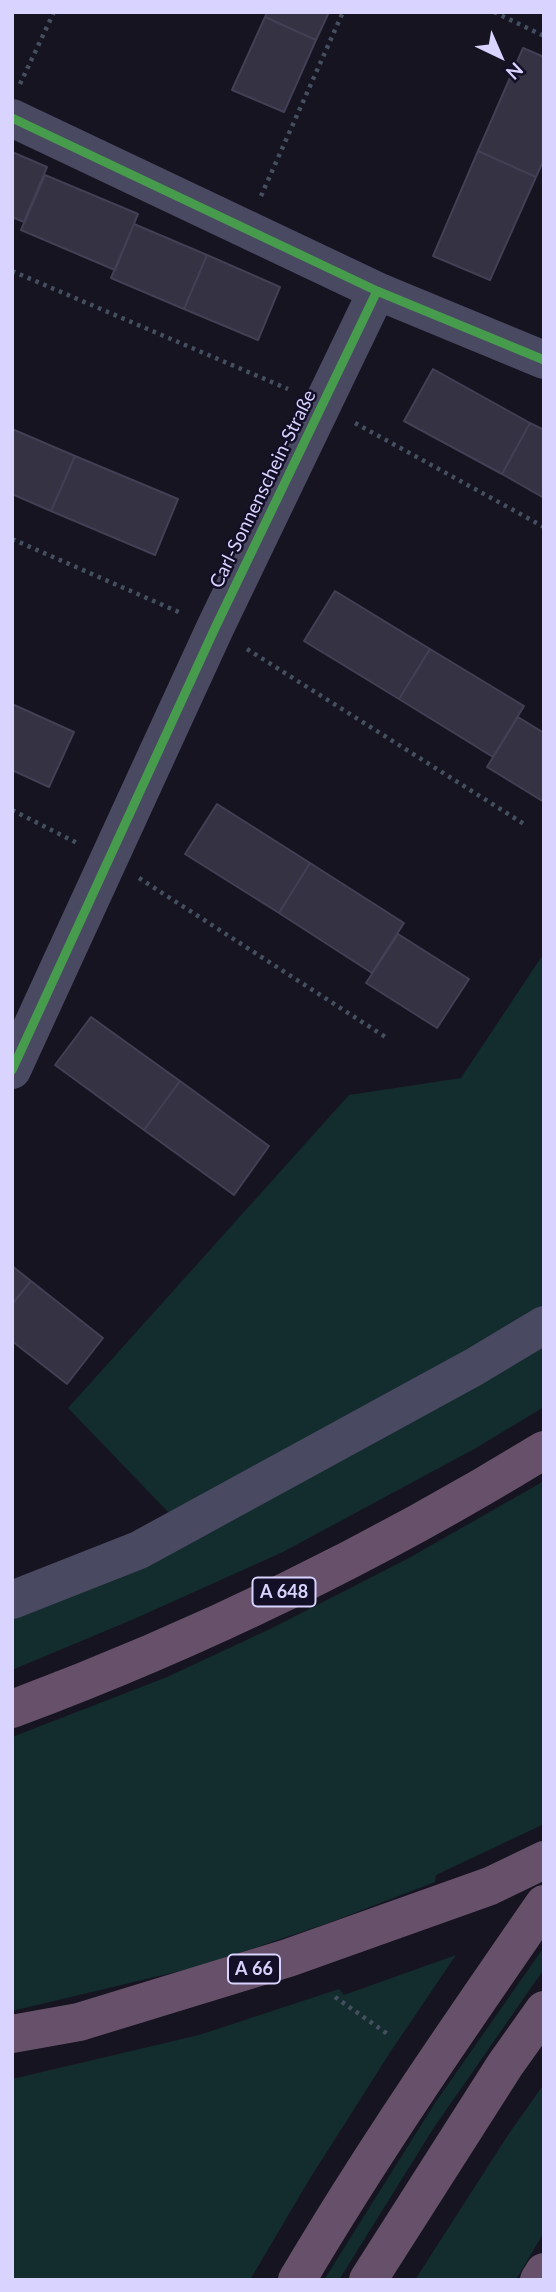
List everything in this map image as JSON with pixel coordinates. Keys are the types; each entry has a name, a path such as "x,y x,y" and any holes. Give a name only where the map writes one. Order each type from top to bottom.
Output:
{"highway":[{"name":"A 648","path":"12,1709 172,1645 340,1565 544,1450"},
{"name":"A 66","path":"12,2035 79,2022 288,1958 490,1886 544,1860"},
{"path":"296,2280 325,2231 458,2028 544,1904"},
{"path":"368,2280 505,2065 544,2010"},
{"path":"539,2280 544,2272"}],"street":[{"path":"15,104 247,229 377,291 544,360"},
{"name":"Carl-Sonnenschein-Straße","path":"12,1070 215,628 377,291"},
{"path":"12,1600 139,1550 462,1374 544,1325"}],"path":[{"path":"15,104 54,12"},
{"path":"247,229 343,12"},
{"path":"494,12 544,36"},
{"path":"12,271 324,405 544,527"},
{"path":"12,538 215,628 524,824"},
{"path":"12,810 110,859 387,1038"},
{"path":"335,1997 389,2035"}],"green space":[{"path":"544,953 544,1407 476,1448 283,1552 12,1670 12,1620 94,1587 194,1539 68,1408 349,1095 461,1078"},
{"path":"544,1481 544,1824 436,1875 435,1882 331,1922 201,1966 12,2011 12,1737 167,1677 272,1628 407,1559"},
{"path":"544,1947 544,1969 433,2129 339,2280 324,2280 435,2103"},
{"path":"456,1955 309,2180 250,2280 12,2280 12,2079 199,2035 339,1989 344,1995"},
{"path":"544,2084 544,2232 516,2280 415,2280 508,2135"}],"building":[{"path":"267,12 329,12 316,40 265,17"},
{"path":"265,17 316,40 284,112 232,90"},
{"path":"523,48 544,57 544,159 536,177 478,151"},
{"path":"478,151 536,177 490,280 433,256"},
{"path":"12,152 47,167 24,222 12,217"},
{"path":"45,175 138,214 115,270 21,230"},
{"path":"134,224 207,255 184,309 111,278"},
{"path":"207,255 280,287 258,340 184,309"},
{"path":"433,369 530,423 502,474 404,421"},
{"path":"530,423 544,430 544,498 502,474"},
{"path":"12,429 75,456 51,511 12,494"},
{"path":"75,456 178,499 155,555 51,511"},
{"path":"335,591 430,649 399,699 304,641"},
{"path":"430,649 524,706 493,757 399,699"},
{"path":"12,704 74,732 49,787 12,770"},
{"path":"518,717 544,733 544,802 487,767"},
{"path":"217,804 310,863 279,913 185,854"},
{"path":"310,863 404,923 372,973 279,913"},
{"path":"398,934 469,979 437,1028 366,983"},
{"path":"91,1017 180,1081 144,1130 55,1065"},
{"path":"180,1081 269,1146 234,1195 144,1130"},
{"path":"12,1266 31,1281 12,1304"},
{"path":"31,1281 103,1338 67,1384 12,1341 12,1304"}],"cycle path":[{"path":"12,118 377,291 544,360"},
{"path":"12,1070 215,628 377,291"}]}
